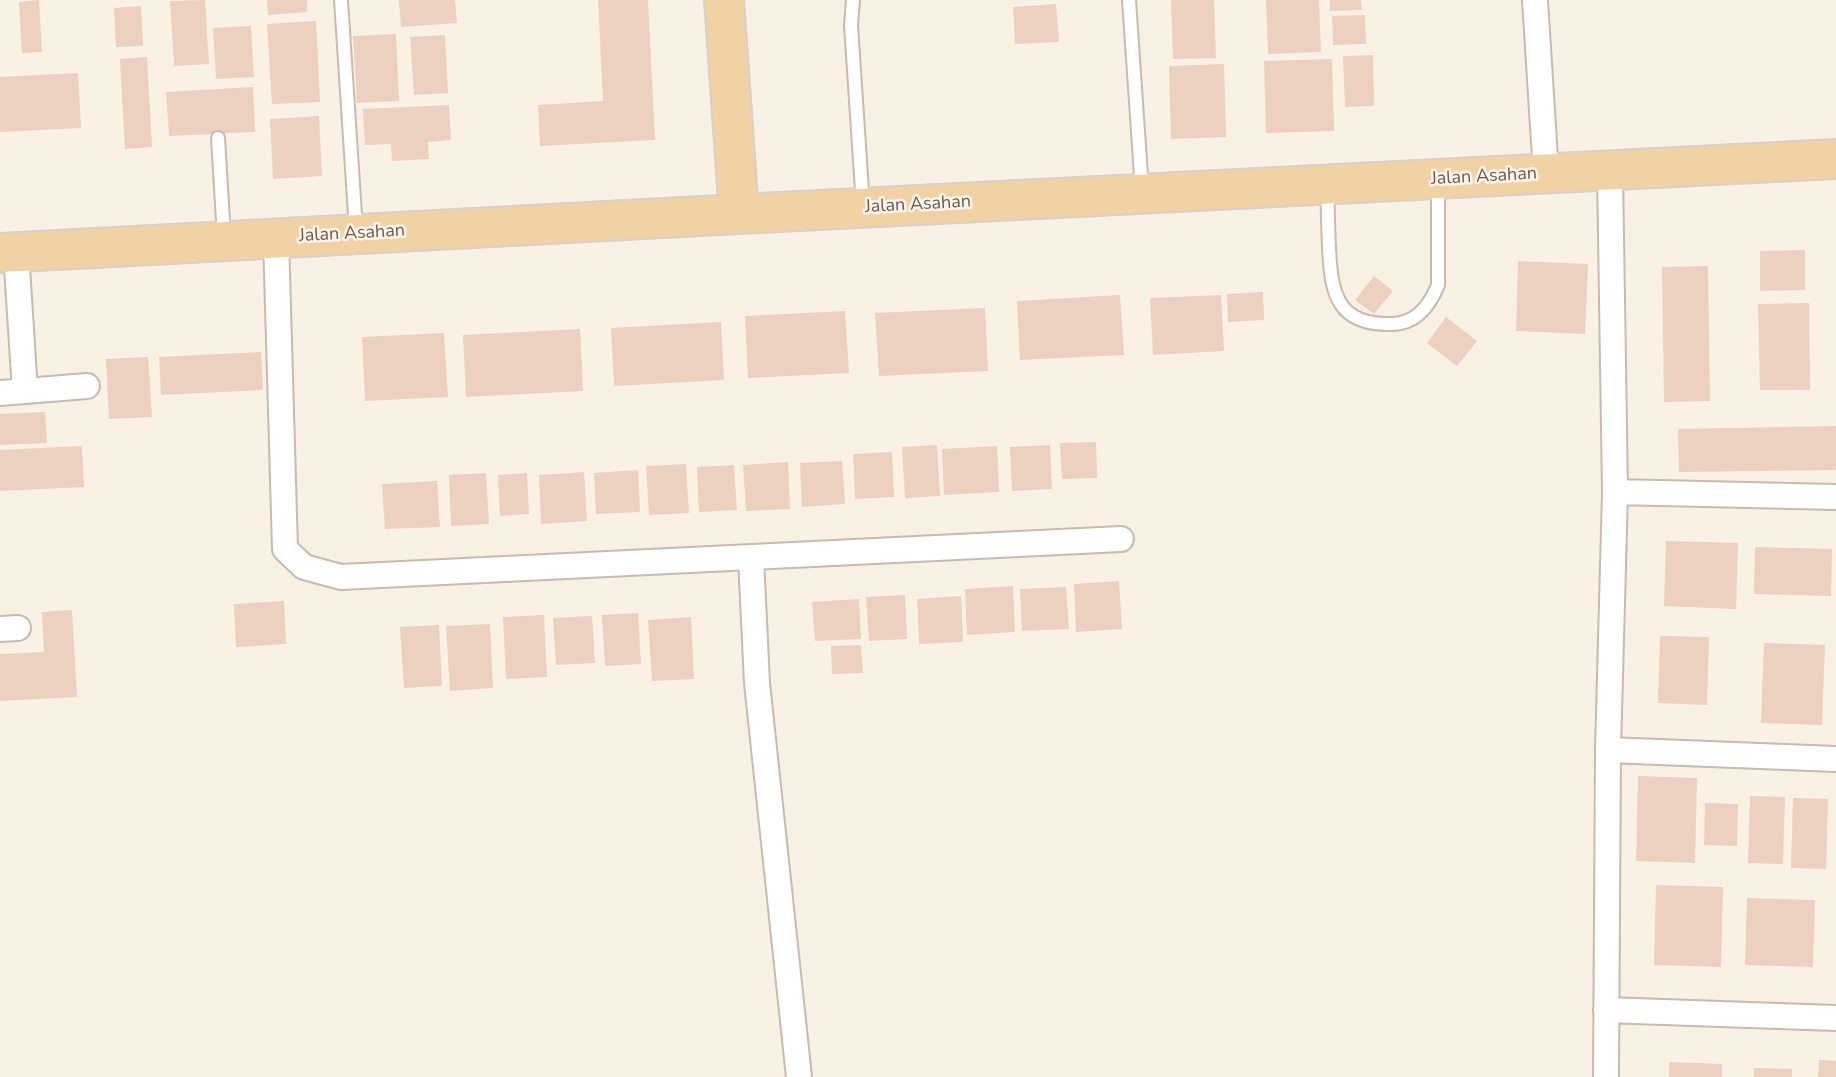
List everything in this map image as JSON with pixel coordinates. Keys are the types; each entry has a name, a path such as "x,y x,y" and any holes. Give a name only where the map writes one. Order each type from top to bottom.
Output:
{"main road":[{"path":"724,0 739,214"},
{"name":"Jalan Asahan","path":"8,253 1836,159"}],"street":[{"path":"1535,0 1546,174"},
{"path":"1606,1077 1608,750 1615,492 1609,171"},
{"path":"276,238 285,549 304,566 341,578 1121,539"},
{"path":"8,253 25,391"},
{"path":"0,393 87,386"},
{"path":"1615,492 1836,497"},
{"path":"751,558 757,683 799,1077"},
{"path":"1608,750 1836,759"},
{"path":"1605,1010 1836,1018"}],"lane":[{"path":"341,0 356,234"},
{"path":"853,0 851,25 863,208"},
{"path":"1129,0 1142,194"},
{"path":"218,138 224,241"},
{"path":"1327,184 1330,272 1337,299 1353,316 1365,321 1400,324 1413,320 1422,312 1433,299 1438,285 1438,179"}],"building":[{"path":"39,0 42,52 22,53 19,2"},
{"path":"205,0 209,64 174,66 170,1"},
{"path":"267,0 307,0 307,12 268,15"},
{"path":"399,0 455,0 457,23 401,27"},
{"path":"598,0 648,0 655,140 540,146 538,105 603,101"},
{"path":"1171,0 1214,0 1216,58 1173,59"},
{"path":"1266,0 1319,0 1321,52 1268,54"},
{"path":"1330,0 1361,0 1362,10 1330,11"},
{"path":"1056,4 1059,42 1015,44 1013,7"},
{"path":"141,6 143,46 116,47 114,8"},
{"path":"1365,15 1366,44 1333,45 1332,16"},
{"path":"316,21 320,102 272,104 267,24"},
{"path":"251,26 254,77 216,79 213,28"},
{"path":"396,34 399,101 357,103 353,36"},
{"path":"445,35 448,93 414,95 410,37"},
{"path":"1373,55 1374,106 1345,107 1343,56"},
{"path":"147,57 152,147 125,149 120,59"},
{"path":"1332,59 1334,131 1266,133 1264,61"},
{"path":"1224,64 1226,137 1171,139 1169,66"},
{"path":"78,73 81,128 0,132 0,77"},
{"path":"253,87 255,132 169,136 166,92"},
{"path":"449,105 451,140 428,142 429,159 392,161 391,144 365,145 363,109"},
{"path":"319,116 322,176 273,179 270,119"},
{"path":"1805,250 1805,290 1760,291 1760,251"},
{"path":"1518,261 1588,264 1585,334 1516,331"},
{"path":"1708,266 1710,401 1664,402 1662,267"},
{"path":"1374,276 1393,291 1374,314 1355,300"},
{"path":"1263,292 1264,320 1228,322 1227,294"},
{"path":"1120,295 1124,355 1020,360 1017,301"},
{"path":"1221,295 1224,351 1153,355 1150,298"},
{"path":"1809,303 1810,390 1760,390 1758,304"},
{"path":"985,308 988,371 879,376 875,313"},
{"path":"845,311 849,373 748,378 745,316"},
{"path":"1446,317 1477,341 1457,366 1427,343"},
{"path":"721,322 724,380 614,386 611,328"},
{"path":"580,329 583,391 466,397 463,335"},
{"path":"444,333 448,397 365,401 362,337"},
{"path":"261,352 263,390 161,395 159,357"},
{"path":"148,357 152,417 109,419 106,359"},
{"path":"45,412 47,443 0,445 0,414"},
{"path":"1836,426 1836,470 1679,472 1678,429"},
{"path":"1096,442 1097,478 1062,479 1060,443"},
{"path":"937,445 940,496 905,498 902,447"},
{"path":"1050,445 1052,489 1012,491 1010,447"},
{"path":"82,446 84,487 0,491 0,450"},
{"path":"997,446 999,492 944,495 942,449"},
{"path":"892,452 894,497 855,499 853,454"},
{"path":"842,461 845,504 802,507 800,463"},
{"path":"788,462 790,509 746,511 743,465"},
{"path":"686,464 689,513 649,515 646,466"},
{"path":"734,465 737,510 699,512 697,467"},
{"path":"638,470 640,512 596,514 594,473"},
{"path":"584,472 587,521 541,524 539,475"},
{"path":"486,473 489,524 451,526 449,475"},
{"path":"527,473 529,514 500,516 498,475"},
{"path":"437,481 440,527 385,529 382,484"},
{"path":"1666,541 1738,543 1736,609 1664,606"},
{"path":"1755,547 1832,549 1831,596 1754,594"},
{"path":"1119,581 1122,629 1076,632 1074,584"},
{"path":"1013,586 1015,632 967,635 965,589"},
{"path":"1066,587 1069,629 1022,631 1020,589"},
{"path":"905,595 907,639 869,641 866,597"},
{"path":"961,596 963,642 919,644 917,599"},
{"path":"859,599 861,639 815,641 812,602"},
{"path":"284,601 286,644 236,647 234,604"},
{"path":"72,610 77,697 0,701 0,654 44,652 42,612"},
{"path":"638,613 641,664 605,666 602,615"},
{"path":"544,615 547,677 506,679 503,617"},
{"path":"592,616 595,663 556,665 553,618"},
{"path":"691,617 694,679 652,681 648,620"},
{"path":"490,624 493,688 450,691 446,626"},
{"path":"439,625 442,686 404,688 400,627"},
{"path":"1660,636 1709,637 1707,705 1658,703"},
{"path":"1764,643 1825,645 1822,725 1761,723"},
{"path":"861,645 863,673 832,674 831,646"},
{"path":"1638,776 1697,778 1695,863 1636,861"},
{"path":"1750,796 1785,797 1783,864 1748,863"},
{"path":"1793,798 1828,799 1826,869 1791,868"},
{"path":"1705,803 1738,804 1737,846 1704,845"},
{"path":"1656,885 1723,887 1721,967 1654,965"},
{"path":"1747,898 1815,900 1813,967 1745,965"},
{"path":"1819,1060 1836,1061 1836,1077 1818,1077"},
{"path":"1669,1062 1722,1064 1722,1077 1669,1077"},
{"path":"1754,1068 1792,1069 1792,1077 1754,1077"}]}
